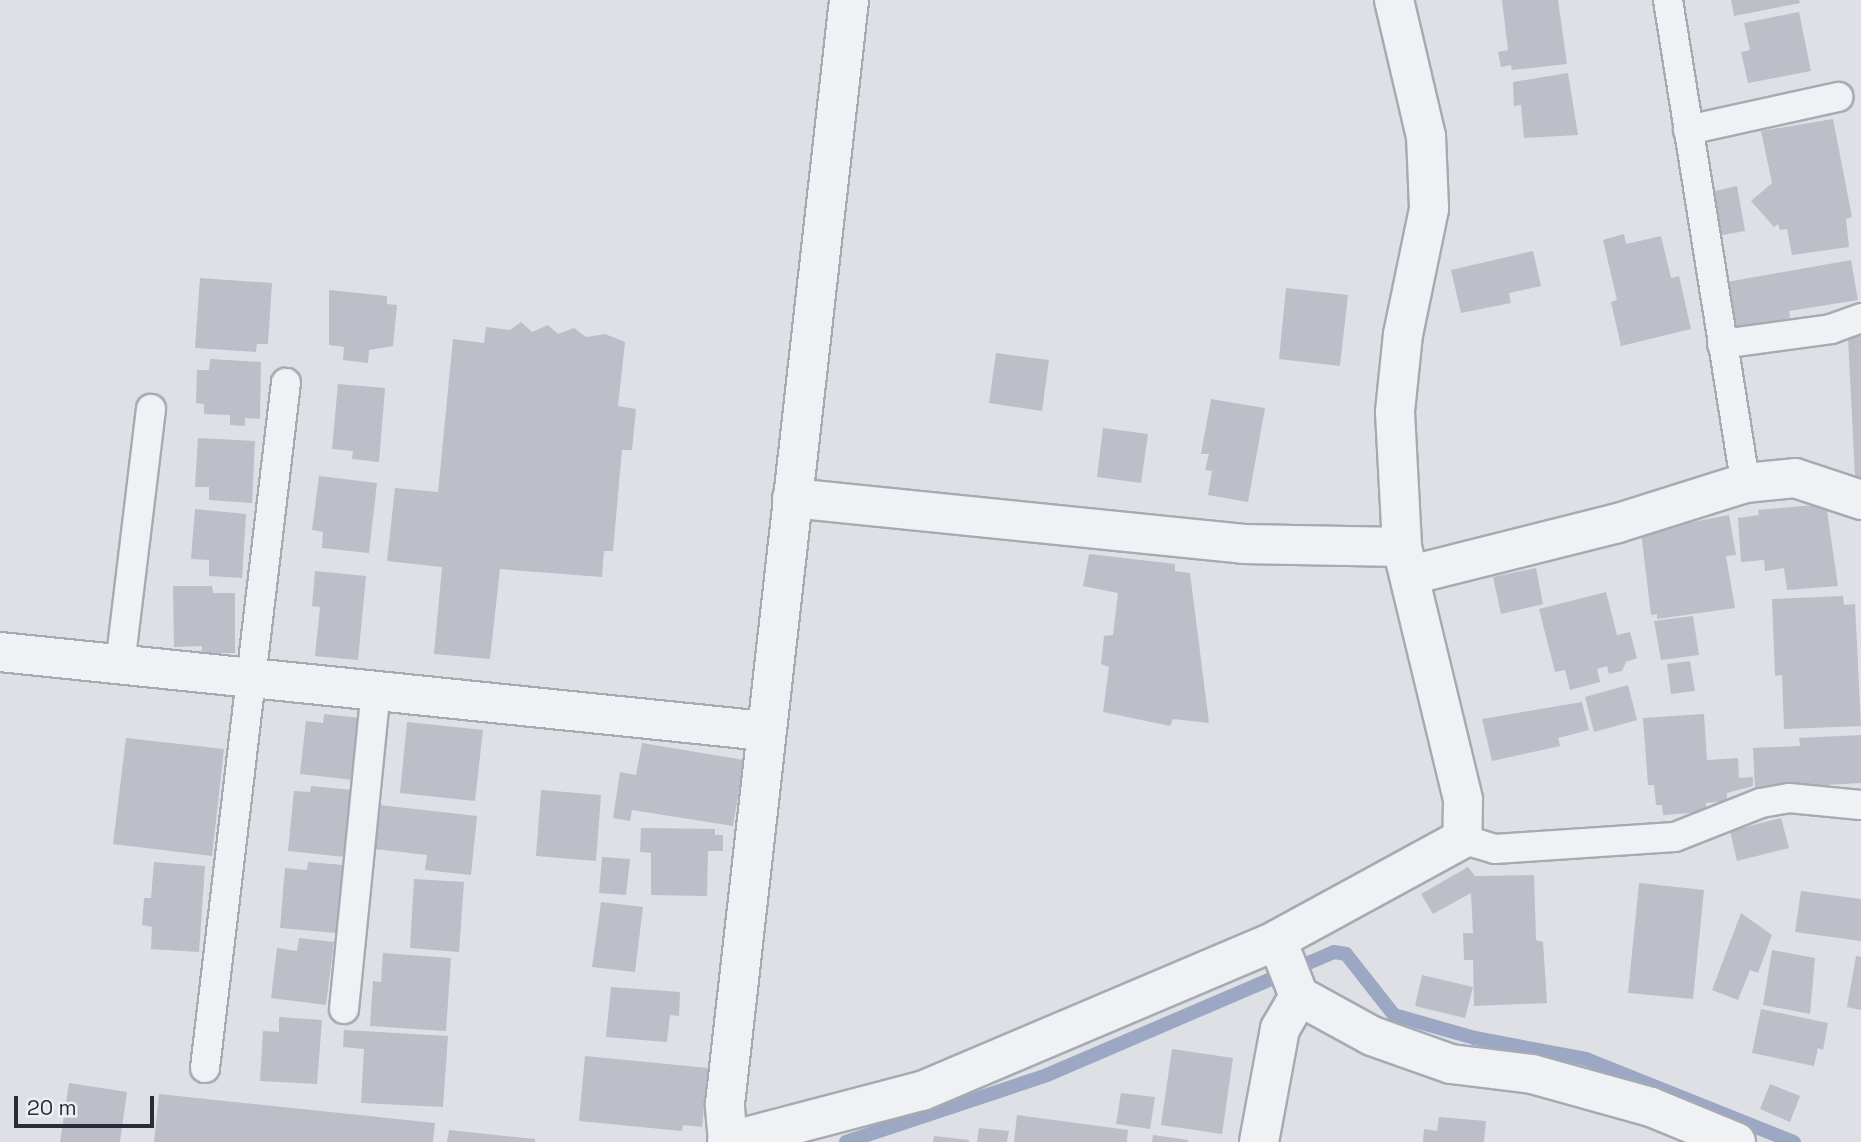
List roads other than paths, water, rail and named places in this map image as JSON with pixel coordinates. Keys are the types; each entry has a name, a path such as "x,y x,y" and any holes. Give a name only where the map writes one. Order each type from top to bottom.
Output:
{"street":[{"path":"849,0 724,1104 728,1142 922,1091 1277,940 1462,839 1463,800 1407,561 1395,412 1403,334 1429,209 1426,136 1394,0"},
{"path":"792,498 1407,561 1618,523 1745,483 1795,478 1861,500"},
{"path":"0,652 765,731"},
{"path":"1277,940 1299,996 1372,1036 1451,1064 1532,1074 1651,1107 1736,1142"},
{"path":"1259,1142 1280,1029 1299,996"}],"lane":[{"path":"1668,0 1745,483"},
{"path":"1688,130 1838,97"},
{"path":"1722,344 1831,329 1861,317"},
{"path":"205,1068 249,678 286,383"},
{"path":"120,664 151,409"},
{"path":"344,1009 376,691"},
{"path":"1462,839 1495,849 1675,837 1761,803 1789,798 1861,805"}],"waterway":[{"path":"846,1142 1047,1075 1334,952 1346,954 1394,1015 1475,1038 1586,1059 1794,1142"}]}
